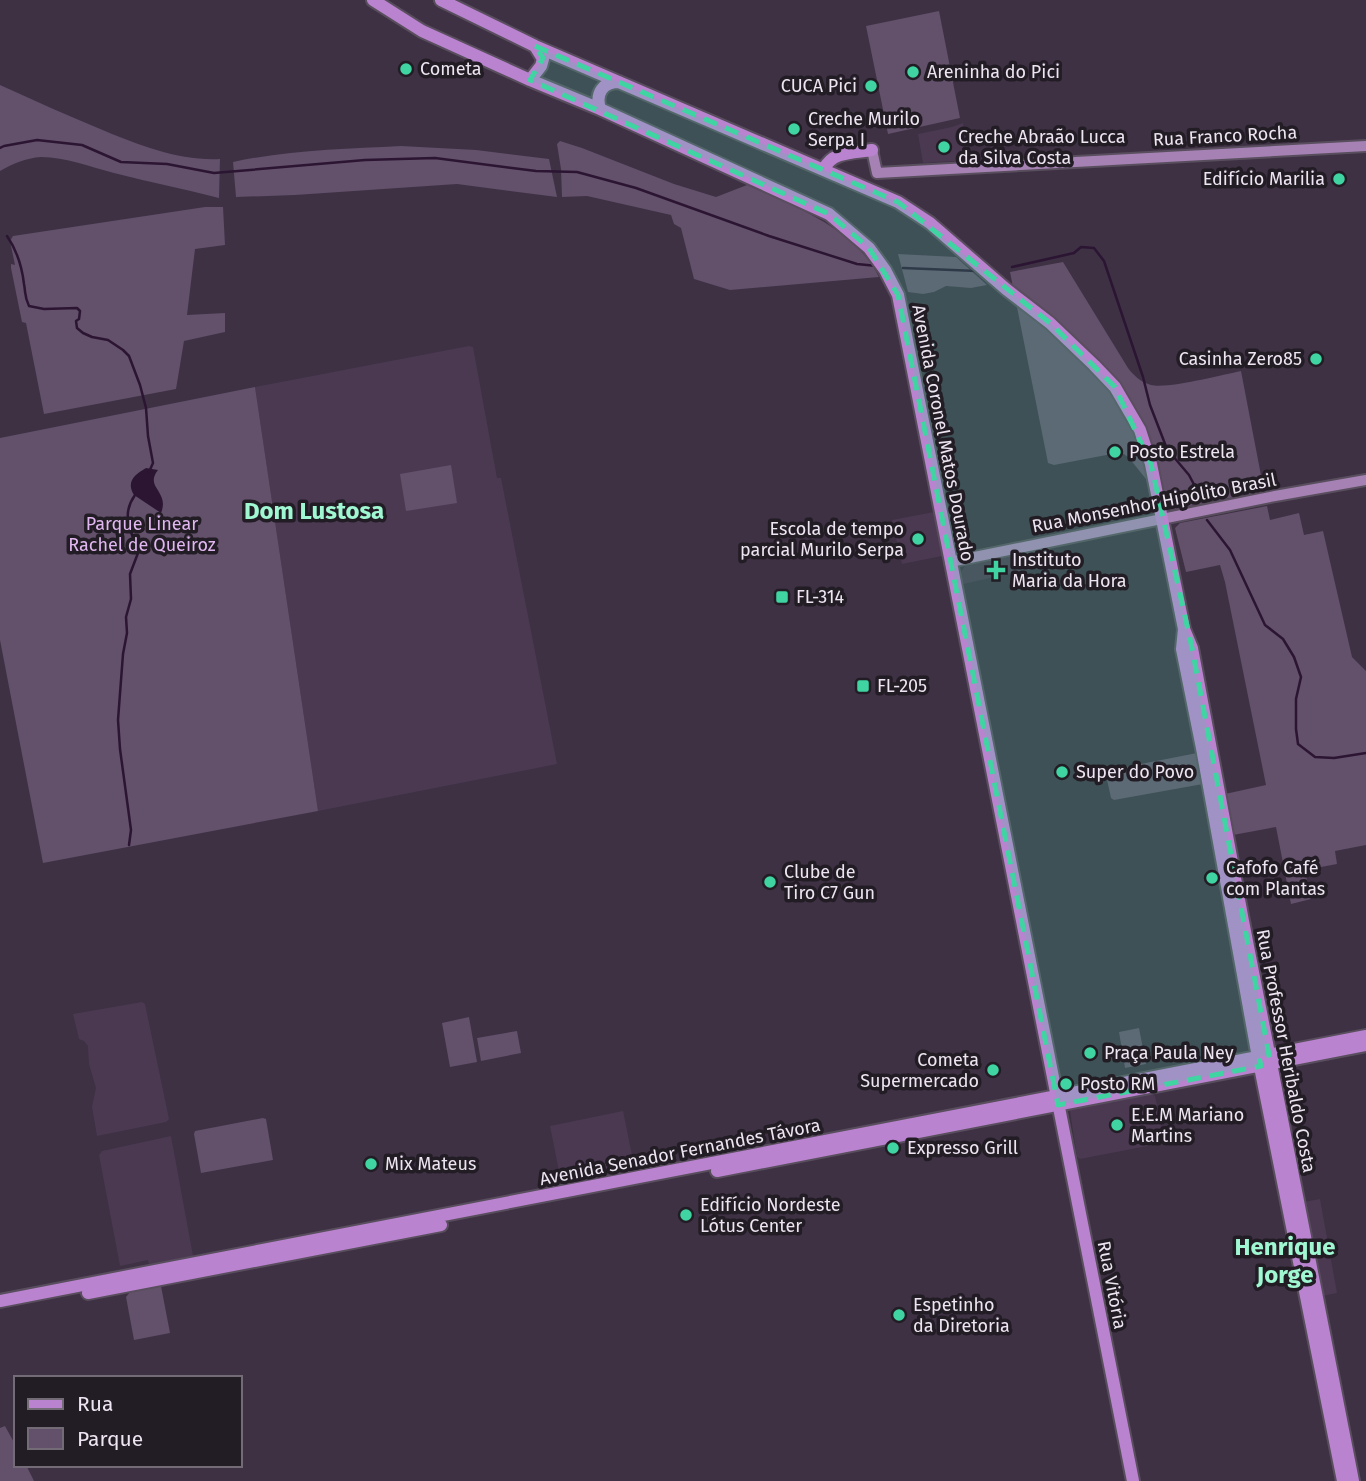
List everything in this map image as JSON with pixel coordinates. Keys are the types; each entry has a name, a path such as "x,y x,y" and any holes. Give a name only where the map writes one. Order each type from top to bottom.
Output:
{"main road":[{"name":"Avenida Coronel Matos Dourado","path":"373,0 422,31 829,214 872,251 885,270 898,295 1058,1101"},
{"path":"441,0 535,46 824,169 836,156 872,150"},
{"path":"530,80 543,60 535,46"},
{"path":"600,109 600,91 605,85 620,82"},
{"name":"Rua Franco Rocha","path":"872,150 877,173 1366,146"},
{"name":"Rua Professor Heribaldo Costa","path":"824,169 898,202 930,223 1050,323 1094,365 1115,387 1140,430 1151,464 1184,629 1192,648 1228,868 1265,1060 1306,1267 1353,1481"},
{"name":"Rua Monsenhor Hipólito Brasil","path":"950,562 1366,480"},
{"name":"Avenida Senador Fernandes Távora","path":"0,1310 1265,1060 1366,1036"},
{"name":"Avenida Senador Fernandes Távora","path":"1265,1060 1366,1045"},
{"name":"Avenida Senador Fernandes Távora","path":"0,1301 1058,1101"},
{"name":"Rua Vitória","path":"1058,1101 1133,1481"},
{"name":"Rua Professor Heribaldo Costa","path":"1306,1267 1343,1481"}],"highlighted area":[{"path":"535,46 898,202 1050,323 1115,387 1151,464 1192,648 1269,1055 1259,1057 1261,1066 1058,1105 898,295 869,248 829,214 530,80 543,58"}],"shaded area":[{"name":"Creche Abraão Lucca da Silva Costa","path":"963,123 969,160 923,163 918,134"},
{"path":"473,347 497,478 501,478 557,764 318,811 255,387"},
{"path":"146,468 158,470 154,481 162,500 161,513 134,495 132,490 132,479"},
{"name":"Escola de tempo parcial Murilo Serpa","path":"934,512 942,556 902,564 892,520"},
{"name":"Instituto Maria da Hora","path":"1043,550 1048,553 1050,565 963,584 960,573 965,566"},
{"path":"142,1002 145,1004 169,1119 166,1122 97,1136 92,1107 96,1088 89,1064 88,1046 79,1039 73,1014"},
{"name":"E.E.M Mariano Martins","path":"1150,1093 1155,1096 1163,1143 1080,1159 1077,1157 1070,1111 1073,1108"},
{"path":"623,1111 634,1165 631,1170 567,1185 561,1181 550,1126"},
{"path":"171,1136 193,1256 149,1264 148,1260 120,1266 99,1155 102,1151"},
{"path":"1320,1199 1337,1293 1322,1296 1304,1202"}],"green space":[{"name":"Areninha do Pici","path":"939,11 960,118 888,134 866,26"},
{"path":"0,85 147,147 190,158 220,159 219,198 50,157 25,160 0,171"},
{"path":"560,141 716,197 747,185 822,220 855,245 879,277 730,290 694,279 681,228 674,224 671,215 587,196 562,197 557,144"},
{"path":"401,146 476,150 549,159 557,197 457,184 236,197 233,162 296,152"},
{"path":"205,207 223,207 225,245 195,249 187,315 225,313 225,332 184,341 176,389 44,414 26,323 22,322 11,268 11,264 15,265 10,241 13,236"},
{"path":"898,254 956,257 987,285 971,288 946,286 923,294 908,292"},
{"path":"1063,262 1128,368 1141,380 1159,386 1241,371 1264,491 1171,510 1124,454 1054,465 1048,463 1010,272"},
{"name":"Parque Linear Rachel de Queiroz","path":"255,387 318,811 43,863 0,640 0,438"},
{"path":"451,465 457,503 406,511 400,474"},
{"path":"1267,506 1270,520 1299,513 1304,535 1323,531 1352,657 1366,671 1366,845 1335,851 1337,864 1305,870 1311,899 1291,904 1276,827 1233,835 1225,794 1266,785 1220,565 1186,572 1175,528 1180,523"},
{"path":"1197,753 1203,784 1114,800 1111,798 1106,775 1110,770"},
{"path":"469,1017 477,1062 450,1067 442,1023"},
{"path":"1139,1028 1146,1064 1125,1068 1119,1032"},
{"path":"517,1031 521,1053 481,1061 477,1038"},
{"path":"266,1119 273,1160 201,1173 195,1131"},
{"path":"161,1286 170,1333 134,1340 126,1297 130,1292"},
{"path":"5,1426 14,1442 14,1467 27,1467 34,1481 0,1481 0,1428"}],"waterway":[{"path":"0,148 37,140 82,145 121,162 167,164 214,173 365,160 435,158 536,171 577,172 636,188 769,236 857,264 877,266"},
{"path":"7,236 20,265 29,306 44,309 77,308 80,311 76,321 77,328 92,337 108,340 129,356 146,408 153,463 149,472"},
{"path":"1012,267 1074,253 1081,247 1094,248 1104,261 1150,405 1167,449 1189,475 1200,496"},
{"path":"903,268 977,271"},
{"path":"129,845 131,830 118,720 127,633 126,617 131,599 130,574 138,553 128,517 128,510 135,495"},
{"path":"1207,520 1230,550 1265,625 1283,639 1294,657 1301,677 1296,699 1298,744 1315,757 1334,758 1366,753"}],"place":[{"name":"Cometa","path":"406,69"},
{"name":"Areninha do Pici","path":"913,72"},
{"name":"CUCA Pici","path":"871,86"},
{"name":"Creche Murilo Serpa I","path":"794,129"},
{"name":"Creche Abraão Lucca da Silva Costa","path":"944,147"},
{"name":"Edifício Marilia","path":"1339,179"},
{"name":"Casinha Zero85","path":"1316,359"},
{"name":"Posto Estrela","path":"1115,452"},
{"name":"Escola de tempo parcial Murilo Serpa","path":"918,539"},
{"name":"Instituto Maria da Hora","path":"996,570"},
{"name":"FL-314","path":"782,597"},
{"name":"FL-205","path":"863,686"},
{"name":"Super do Povo","path":"1062,772"},
{"name":"Cafofo Café com Plantas","path":"1212,878"},
{"name":"Clube de Tiro C7 Gun","path":"770,882"},
{"name":"Praça Paula Ney","path":"1090,1053"},
{"name":"Cometa Supermercado","path":"993,1070"},
{"name":"Posto RM","path":"1066,1084"},
{"name":"E.E.M Mariano Martins","path":"1117,1125"},
{"name":"Expresso Grill","path":"893,1148"},
{"name":"Mix Mateus","path":"371,1164"},
{"name":"Edifício Nordeste Lótus Center","path":"686,1215"},
{"name":"Espetinho da Diretoria","path":"899,1315"}],"district":[{"name":"Dom Lustosa","path":"314,511"},
{"name":"Henrique Jorge","path":"1285,1261"}]}
